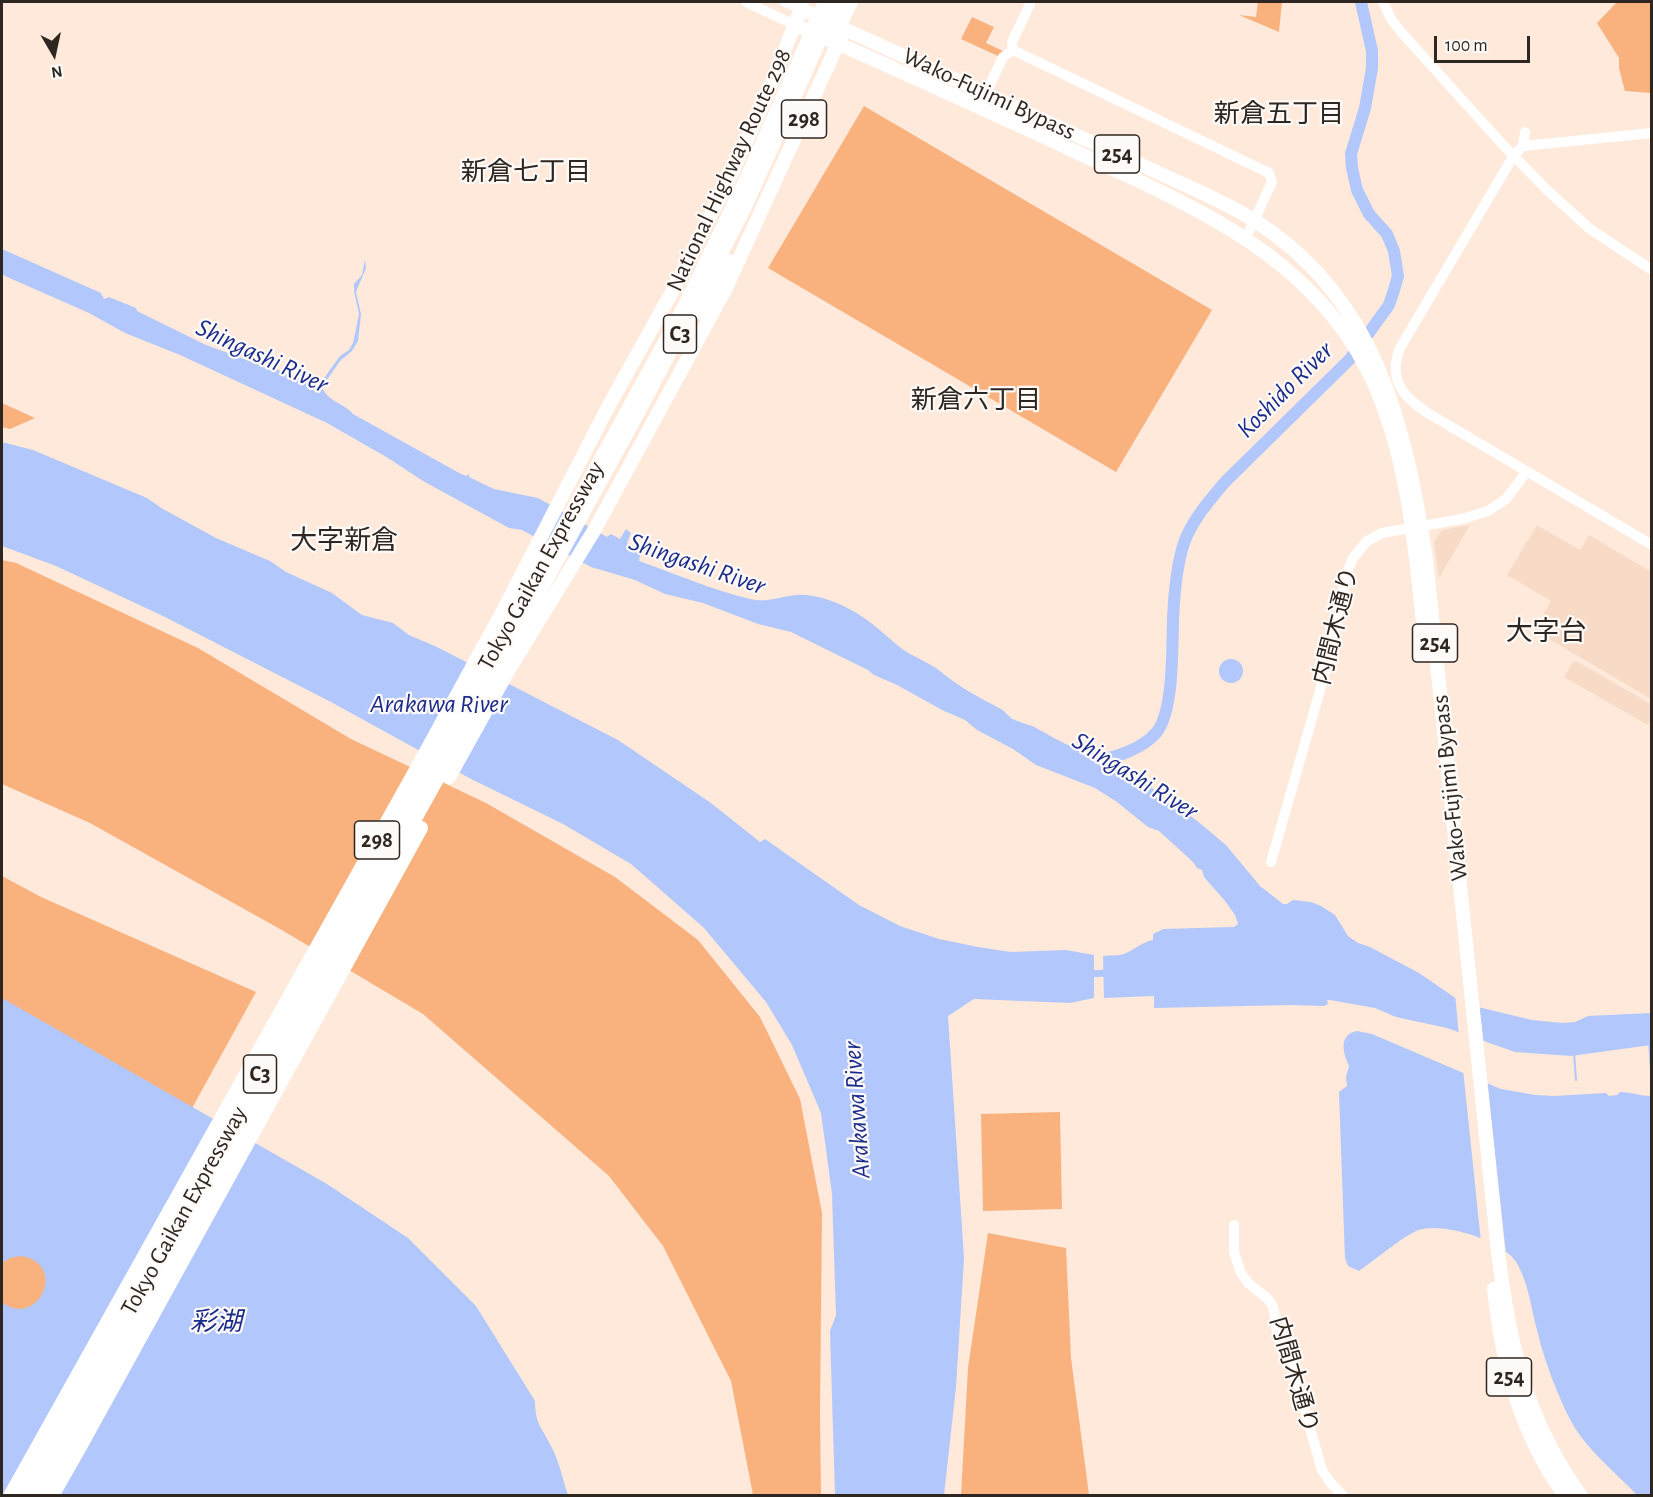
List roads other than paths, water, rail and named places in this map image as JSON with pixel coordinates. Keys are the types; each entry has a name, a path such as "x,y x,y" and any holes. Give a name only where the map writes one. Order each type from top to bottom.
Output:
{"highway":[{"name":"Tokyo Gaikan Expressway","path":"37,1496 528,602 684,307 750,173 825,2"},
{"name":"Tokyo Gaikan Expressway","path":"24,1496 694,308 745,207 837,2"},
{"path":"745,207 781,142 851,2"},
{"name":"National Highway Route 298","path":"10,1496 505,607 607,409 672,292 730,177 806,4"},
{"name":"Wako-Fujimi Bypass","path":"806,4 839,26 1214,199 1254,220 1283,240 1312,266 1337,295 1357,324 1365,352"},
{"path":"750,173 806,4"},
{"name":"Wako-Fujimi Bypass","path":"795,25 1159,190 1246,238 1302,281 1322,302 1348,336 1365,352 1384,379 1399,424 1413,483 1416,527 1428,577 1461,944 1500,1334 1522,1419 1538,1454 1565,1496"},
{"name":"National Highway Route 298","path":"52,1496 444,785 508,671 595,529 725,290 838,43 839,26"},
{"path":"763,104 799,64 819,35 839,26"},
{"path":"528,602 556,571 619,468 730,258 812,93 820,84"},
{"path":"528,602 584,470 675,302 718,213 730,177"},
{"name":"Wako-Fujimi Bypass","path":"1493,1249 1509,1329 1527,1395 1545,1439 1581,1496"}],"street":[{"path":"746,2 795,25"},
{"path":"784,2 806,4"},
{"path":"839,26 857,2"},
{"path":"1013,50 1012,42 1031,2"},
{"path":"1383,2 1396,26 1540,183 1590,229 1652,270"},
{"path":"987,93 1003,57 1013,50"},
{"path":"1013,50 1268,172 1272,182 1246,238"},
{"path":"1523,147 1525,132"},
{"path":"1652,134 1523,147 1514,155 1400,348 1396,369 1400,387 1410,401 1652,545"},
{"name":"内間木通り","path":"1272,859 1335,638 1349,564 1362,547 1375,536 1390,531 1462,519 1488,511 1506,499 1527,471"},
{"name":"内間木通り","path":"1234,1225 1234,1252 1241,1273 1248,1283 1267,1298 1273,1306 1276,1332 1287,1350 1323,1470 1331,1485 1343,1496"}],"water":[{"path":"2,249 101,293 104,299 109,297 136,308 137,311 206,345 258,364 263,363 315,387 353,343 359,314 354,284 362,275 365,260 366,268 356,292 361,314 358,341 352,351 340,361 322,387 328,396 353,414 461,474 467,476 469,473 469,477 494,489 538,498 607,537 611,534 620,539 626,529 631,533 627,543 641,550 639,561 750,599 767,600 810,595 848,608 906,651 1010,717 1079,749 1108,751 1118,762 1116,766 1124,774 1138,778 1226,845 1260,886 1283,904 1293,900 1311,902 1321,906 1335,915 1348,936 1358,943 1419,973 1457,999 1478,1007 1532,1020 1563,1023 1575,1022 1588,1016 1651,1013 1651,1045 1571,1056 1515,1052 1447,1028 1396,1017 1375,1008 1330,1000 1327,1000 1328,1004 1324,1006 1154,1008 1154,996 1104,998 1103,956 1124,954 1153,940 1153,934 1163,929 1234,927 1238,924 1235,915 1204,877 1202,870 1197,868 1159,831 1148,827 1117,802 1095,788 1036,765 1013,749 977,730 965,720 791,632 758,624 703,603 665,594 635,580 591,567 522,530 509,528 423,481 327,423 180,355 125,333 89,313 5,276 2,274"},
{"name":"Arakawa River","path":"2,442 33,450 147,498 216,538 270,561 286,572 332,593 362,615 393,623 409,635 437,647 618,740 711,803 760,842 765,839 859,905 900,926 939,939 1011,952 1066,950 1094,955 1094,998 1070,1003 974,999 948,1016 964,1258 956,1387 944,1495 835,1495 830,1331 836,1315 832,1194 821,1113 792,1045 766,1002 704,928 631,864 563,824 471,779 331,702 165,617 56,566 2,546"},
{"path":"1231,659 1239,663 1243,671 1239,679 1231,683 1223,679 1219,671 1223,663"},
{"name":"彩湖","path":"2,998 327,1184 408,1238 476,1306 535,1401 538,1422 555,1455 568,1495 2,1495 2,1302 14,1308 25,1308 34,1303 41,1295 45,1285 45,1275 40,1265 22,1256 2,1263"},
{"path":"1357,1031 1372,1034 1501,1089 1554,1096 1606,1093 1609,1096 1620,1092 1651,1096 1651,1495 1637,1495 1596,1454 1575,1428 1548,1369 1522,1273 1511,1256 1501,1248 1472,1235 1440,1228 1427,1228 1409,1235 1359,1271 1348,1266 1345,1258 1339,1092 1347,1086 1346,1077 1349,1066 1344,1050 1345,1040 1351,1033"}],"waterway":[{"name":"Koshido River","path":"1099,761 1137,748 1150,739 1162,723 1171,679 1173,610 1177,571 1187,535 1197,518 1225,482 1350,359 1389,305 1398,276 1394,251 1387,234 1369,214 1357,190 1352,168 1351,154 1365,108 1372,68 1372,51 1361,2"},
{"name":"Shingashi River","path":"1085,974 1110,973"},
{"path":"1649,1042 1652,1082"},
{"path":"1574,1053 1576,1080"}],"district":[{"name":"新倉五丁目","path":"1279,114"},
{"name":"新倉七丁目","path":"526,172"},
{"name":"新倉六丁目","path":"976,400"},
{"name":"大字新倉","path":"344,541"},
{"name":"大字台","path":"1546,632"}]}
